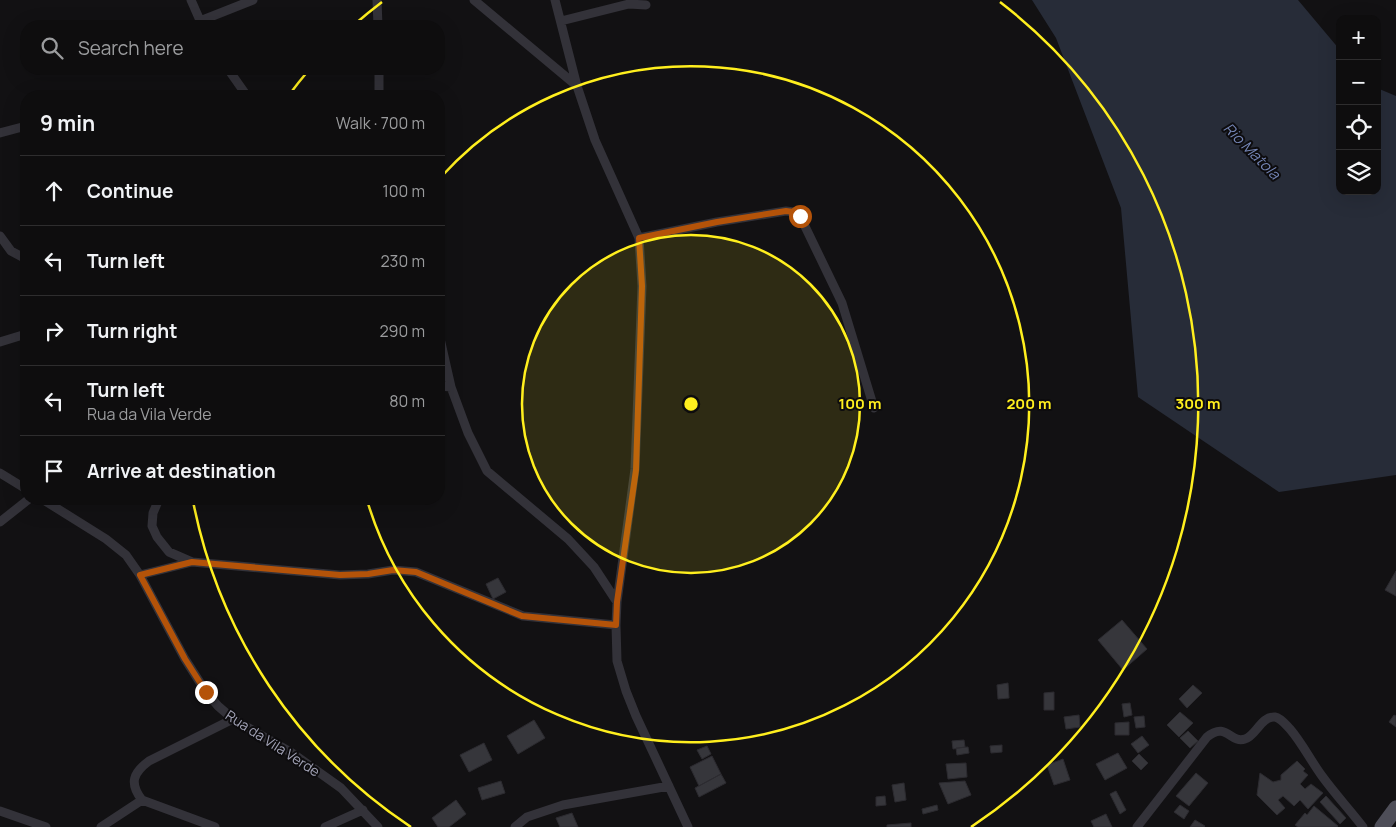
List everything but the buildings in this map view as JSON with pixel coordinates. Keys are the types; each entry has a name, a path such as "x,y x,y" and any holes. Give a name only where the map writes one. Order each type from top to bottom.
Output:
{"main road":[{"path":"1382,827 1396,808"}],"street":[{"path":"191,0 200,20"},
{"path":"210,20 253,0"},
{"path":"377,0 378,20"},
{"path":"474,0 577,86"},
{"path":"555,0 577,86 596,140 639,238 642,286 636,470 617,602 617,662 626,691 688,827"},
{"path":"561,21 629,4 646,5"},
{"path":"232,75 243,90"},
{"path":"380,75 380,90"},
{"path":"0,133 20,128"},
{"path":"639,238 717,222 786,211 794,212 800,216 842,303 874,408"},
{"path":"0,236 11,251 20,256"},
{"path":"0,342 20,336"},
{"path":"445,362 450,386 468,432 487,471 568,539 594,567 617,602"},
{"path":"445,386 450,386"},
{"path":"0,473 20,485"},
{"path":"0,522 21,505"},
{"name":"Rua da Vila Verde","path":"52,505 106,539 126,555 140,575 185,659 218,706 233,718 292,753 341,788 378,827"},
{"path":"156,505 153,513 152,526 157,537 169,552 192,562 340,575 368,574 393,570 416,572 522,616 616,625"},
{"path":"140,575 192,562"},
{"path":"1137,827 1207,737 1213,732 1218,730 1226,732 1239,740 1246,739 1267,719 1275,717 1290,728 1323,777 1363,827"},
{"path":"215,827 142,800 135,791 134,780 138,769 149,761 233,718"},
{"path":"515,827 527,817 563,805 669,786"},
{"path":"101,827 142,800"},
{"path":"325,827 363,810"},
{"path":"0,811 46,827"}],"water":[{"name":"Rio Matola","path":"1032,0 1298,0 1336,45 1336,195 1381,195 1381,90 1396,96 1396,475 1279,492 1138,397 1121,208 1056,38"}],"route":[{"path":"206,692 185,659 140,575 192,562 234,564 340,575 368,574 393,570 416,572 522,616 616,625 617,602 636,470 642,286 639,238 717,222 786,211 794,212 800,216"}]}
